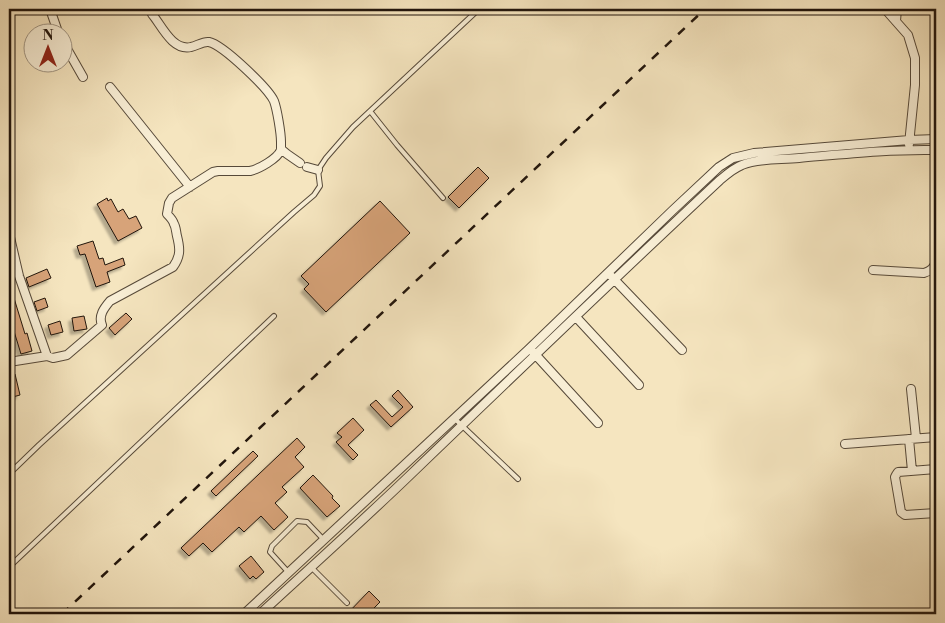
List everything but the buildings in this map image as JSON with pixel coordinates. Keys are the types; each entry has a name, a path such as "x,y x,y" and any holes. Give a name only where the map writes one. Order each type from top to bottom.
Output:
{"street":[{"path":"9,14 14,9"},
{"path":"50,9 55,22"},
{"path":"9,362 47,356 53,358 67,356 102,325 101,314 110,301 173,267 177,261 180,247 175,224 167,214 172,198 218,171 255,170 277,156 281,149 275,106 270,95 245,68 211,42 203,42 186,48 174,42 152,14 152,9"},
{"path":"885,9 908,35 916,58 909,149"},
{"path":"896,21 897,9"},
{"path":"72,57 84,77"},
{"path":"110,87 190,187"},
{"path":"260,614 576,318 611,276 719,167 733,158 754,153 936,139"},
{"path":"281,149 304,165 318,170"},
{"path":"244,614 529,349 735,168 744,164 763,161 838,154 909,149 936,150"},
{"path":"9,233 19,276 47,356"},
{"path":"873,270 924,273 930,271 935,266 936,261"},
{"path":"611,276 682,350"},
{"path":"576,318 639,385"},
{"path":"529,349 536,354 598,423"},
{"path":"911,389 912,471"},
{"path":"845,444 936,437"},
{"path":"936,469 898,472 895,480 901,512 905,515 936,513"}],"lane":[{"path":"9,474 314,195 320,186 318,170 353,127 479,9"},
{"path":"370,111 443,198"},
{"path":"9,567 274,316"},
{"path":"455,418 518,479"},
{"path":"289,573 270,552 272,546 297,521 307,522 324,540"},
{"path":"311,567 347,603"}],"railway":[{"path":"62,614 705,9"}]}
